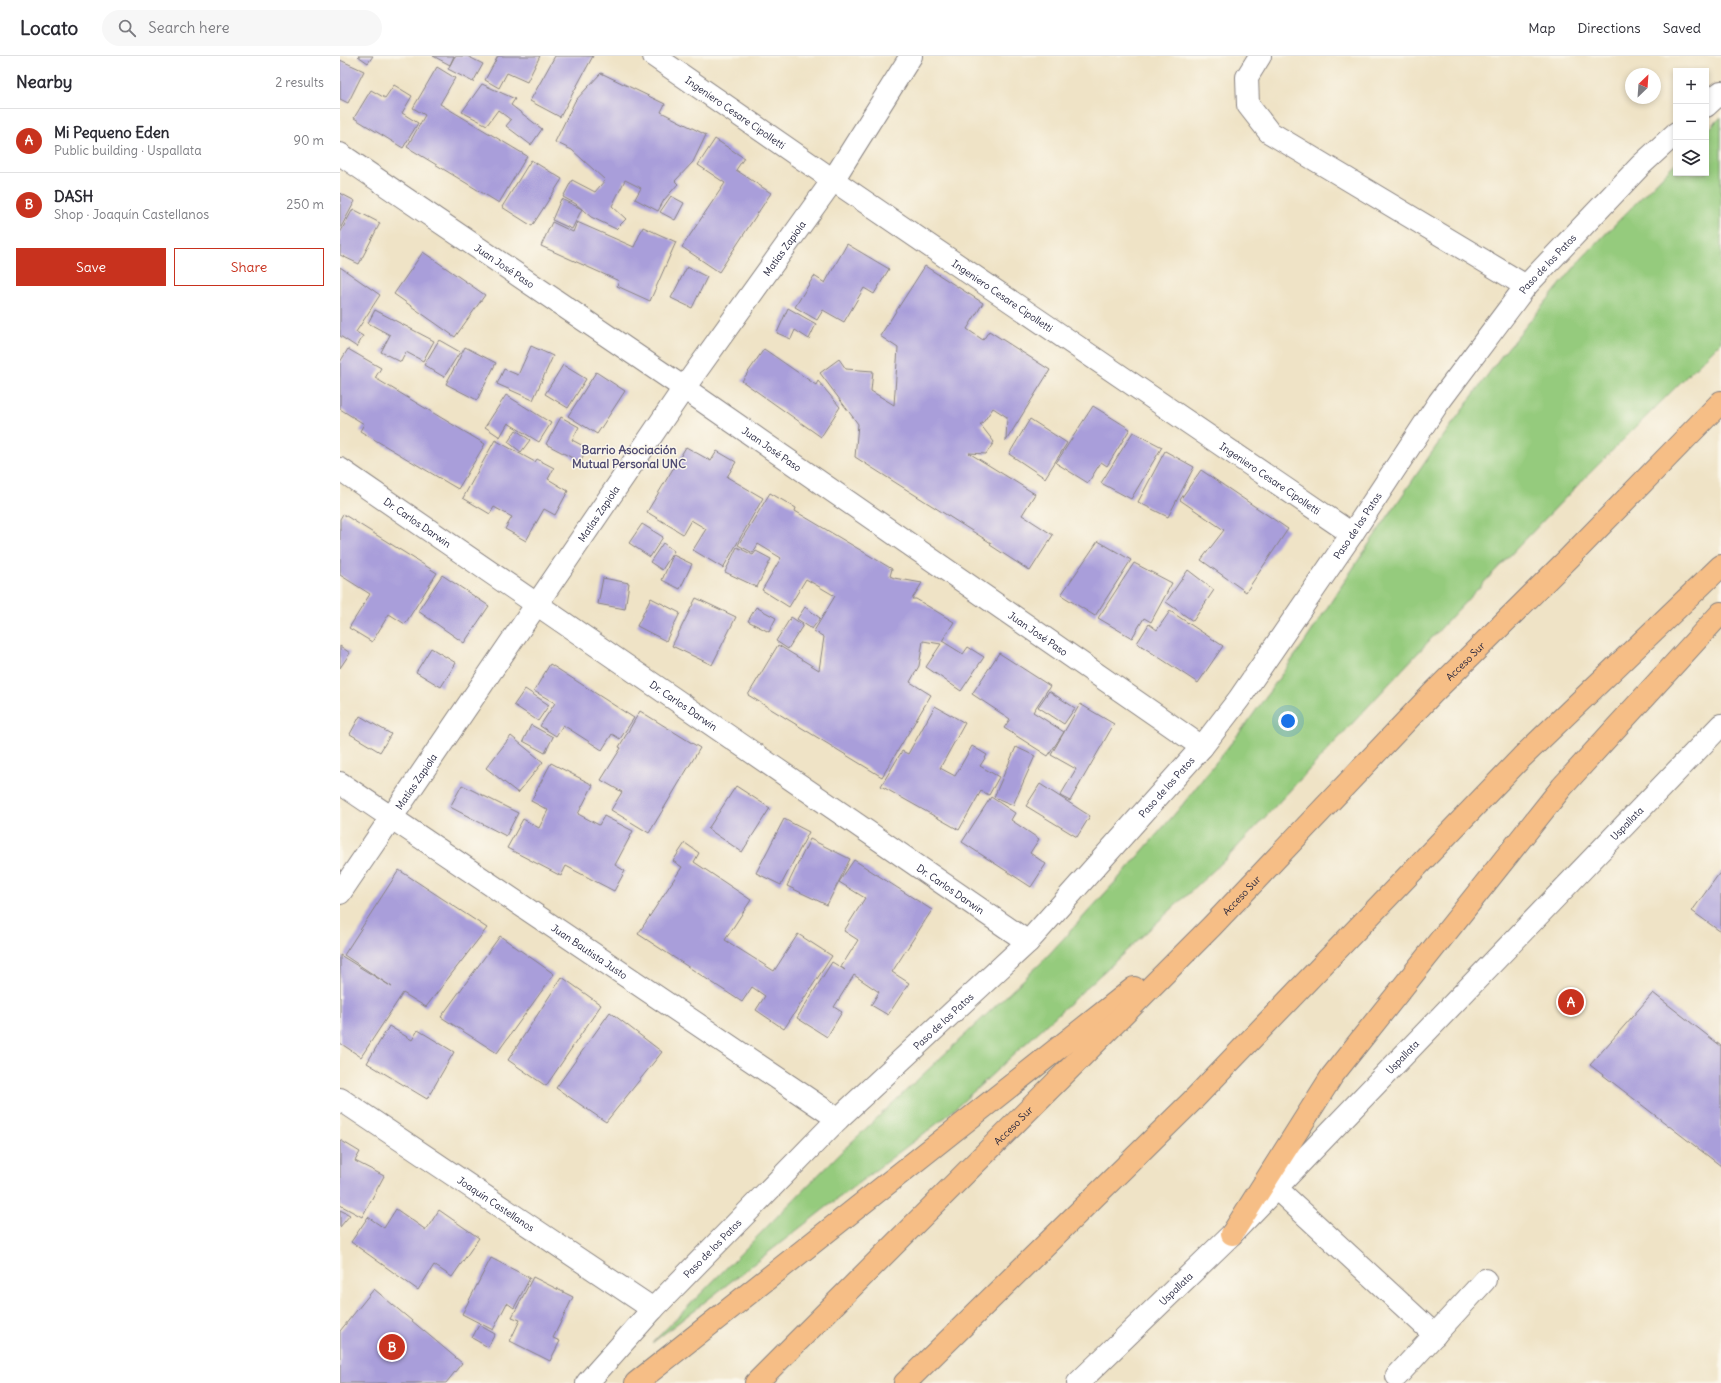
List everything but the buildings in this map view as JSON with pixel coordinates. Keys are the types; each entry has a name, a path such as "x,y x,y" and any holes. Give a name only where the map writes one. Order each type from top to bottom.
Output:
{"highway":[{"name":"Acceso Sur","path":"756,1383 1212,926 1432,694 1569,558 1721,402"},
{"path":"905,1383 1192,1101 1522,757 1721,566"},
{"path":"1232,1234 1332,1076 1562,787 1721,613"},
{"path":"636,1383 1212,926"}],"street":[{"name":"Ingeniero Cesare Cipolletti","path":"654,56 832,180 1352,534"},
{"name":"Matías Zapiola","path":"340,893 684,388 832,180 911,56"},
{"path":"1260,56 1247,77 1248,105 1269,132 1526,286"},
{"path":"1708,104 1721,92"},
{"name":"Paso de los Patos","path":"587,1383 652,1309 838,1119 1028,942 1202,747 1238,699 1352,534 1439,402 1526,286 1641,165 1673,136"},
{"name":"Juan José Paso","path":"340,154 684,388 1202,747"},
{"name":"Dr. Carlos Darwin","path":"340,469 538,603 1028,942"},
{"name":"Uspallata","path":"1078,1383 1232,1234 1721,725"},
{"name":"Juan Bautista Justo","path":"340,783 838,1119"},
{"name":"Joaquín Castellanos","path":"340,1099 652,1309"},
{"path":"1276,1188 1435,1335"},
{"path":"1397,1376 1485,1280"}],"green space":[{"path":"1721,117 1721,342 1569,494 1469,598 1227,858 947,1116 828,1206 652,1343 839,1154 1041,963 1118,879 1179,809 1247,723 1304,643 1430,455 1502,355 1583,257 1673,165 1673,176 1709,176 1709,129"}],"place":[{"name":"Mi Pequeno Eden","path":"1571,1002"},
{"name":"DASH","path":"392,1347"}],"district":[{"name":"Barrio Asociación Mutual Personal UNC","path":"629,456"}]}
